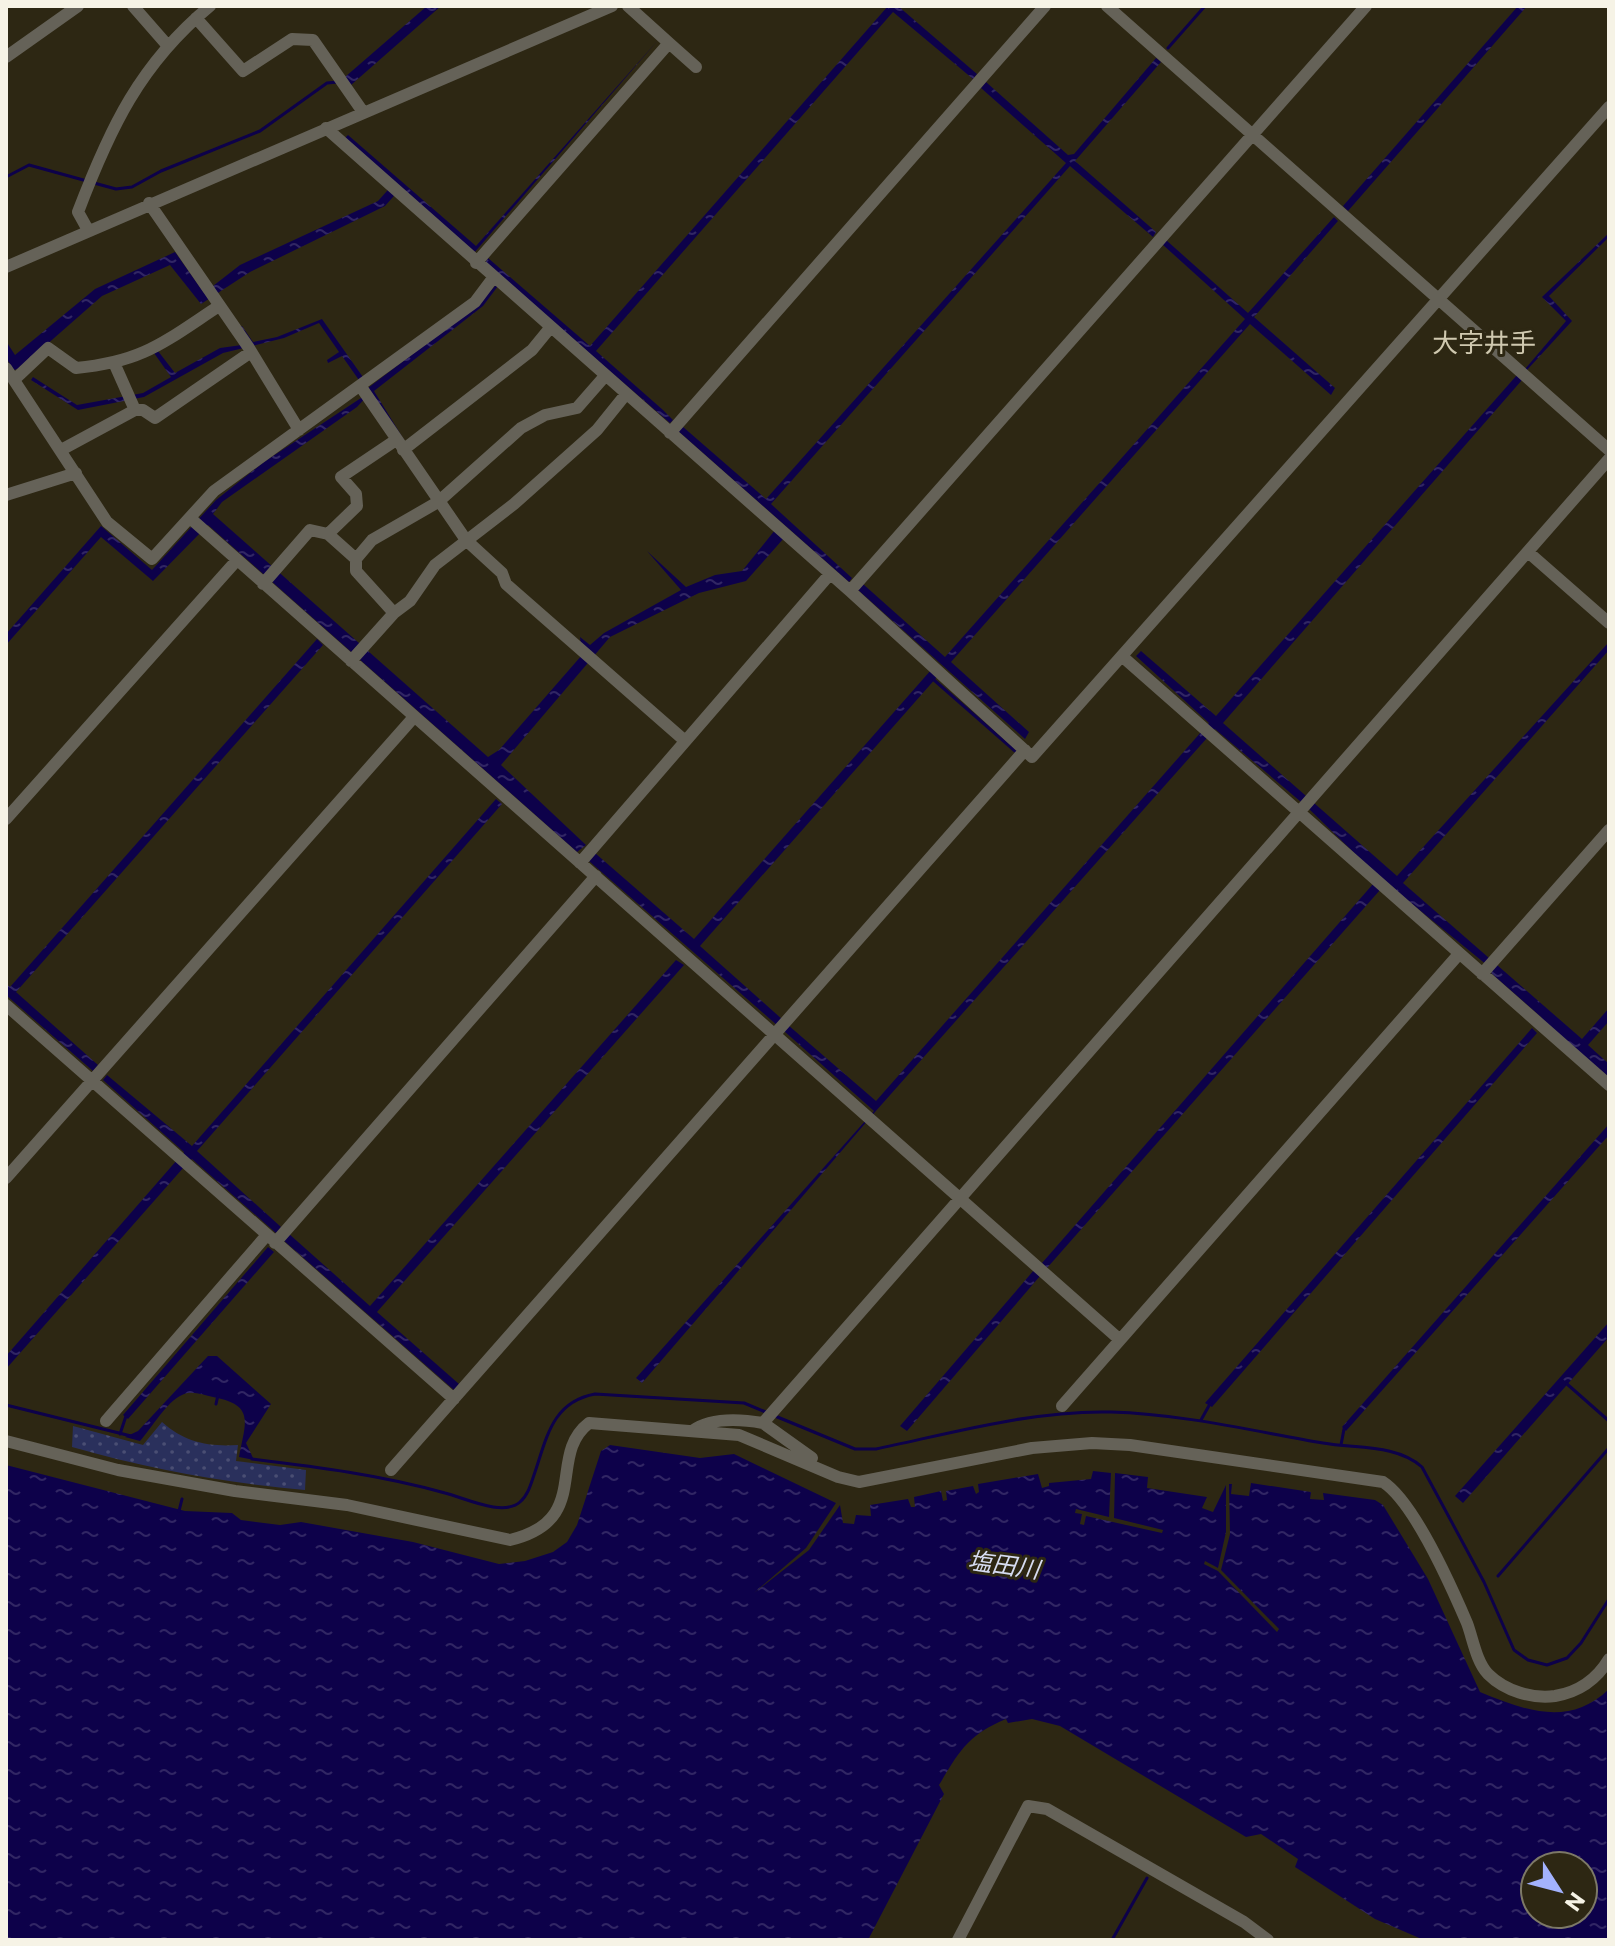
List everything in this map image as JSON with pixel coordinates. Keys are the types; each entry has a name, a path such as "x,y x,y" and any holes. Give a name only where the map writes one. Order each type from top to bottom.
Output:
{"street":[{"path":"6,57 78,6"},
{"path":"133,6 168,46"},
{"path":"88,230 78,212 111,128 168,46 210,6"},
{"path":"6,267 612,6"},
{"path":"628,6 696,67"},
{"path":"670,433 1045,6"},
{"path":"1107,6 1609,450"},
{"path":"850,591 1366,6"},
{"path":"196,18 243,71 292,39 313,40 363,112"},
{"path":"476,263 669,43"},
{"path":"326,128 850,591 1032,757 1124,658 1609,107"},
{"path":"149,203 248,348 299,430"},
{"path":"6,368 107,522 152,559 196,523 214,491 299,430 364,393 475,302 493,278"},
{"path":"14,380 48,348 76,368 115,365 143,355 213,298"},
{"path":"328,534 357,506 356,494 341,477 400,445 532,350 550,328"},
{"path":"115,365 131,401 155,418 248,348"},
{"path":"394,613 356,571 356,559 372,540 438,502 521,428 545,415 577,408 605,376"},
{"path":"364,393 466,540 502,573 506,584 684,740"},
{"path":"353,658 394,613 410,601 435,565 514,504 597,430 626,394"},
{"path":"61,450 131,401"},
{"path":"689,1433 698,1426 768,1416 1609,459"},
{"path":"6,495 76,473"},
{"path":"196,523 324,637 353,658 414,717 504,796 585,857 596,876 686,956 781,1028 870,1118 1119,1339"},
{"path":"263,584 310,530 328,534 356,559"},
{"path":"1528,552 1609,623"},
{"path":"6,819 237,560"},
{"path":"585,857 830,574"},
{"path":"1124,658 1207,731 1303,805 1380,883 1459,954 1488,968 1540,1025 1609,1085"},
{"path":"6,1178 414,717"},
{"path":"391,1470 1025,750"},
{"path":"1488,968 1609,830"},
{"path":"106,1421 278,1240 596,876"},
{"path":"1062,1406 1459,954"},
{"path":"6,1005 278,1240 454,1399"},
{"path":"768,1416 813,1459 814,1465"},
{"path":"6,1441 118,1470 235,1491 347,1505 510,1540 533,1535 549,1524 557,1511 577,1438 589,1423 739,1435 838,1477 870,1481 1032,1448 1092,1443 1130,1445 1243,1464 1374,1480 1398,1495 1439,1563 1490,1676 1521,1694 1543,1697 1583,1686 1596,1677 1609,1659"},
{"path":"958,1940 1028,1806 1047,1809 1262,1938"}],"shaded area":[{"path":"162,1422 197,1442 238,1445 236,1461 306,1470 305,1490 188,1474 72,1447 73,1426 143,1445"}],"water":[{"path":"427,6 441,6 351,85 345,77"},
{"path":"888,6 898,6 977,74 973,79 893,12 596,351 663,410 673,420 670,423 485,263 488,258 590,346"},
{"path":"1518,6 1527,6 1348,211 1343,206"},
{"path":"659,39 474,253 401,188 385,206 250,272 201,304 170,265 102,296 20,368 14,370 6,358 6,341 15,355 95,289 175,252 204,293 240,265 378,201 395,182 344,139 348,135 476,246"},
{"path":"1156,58 1161,62 1075,161 1156,232 1153,237 1070,166 771,504 852,578 849,582 677,430 682,426 766,499 1066,163 981,88 986,82 1068,155 1074,154"},
{"path":"1334,217 1338,221 1254,317 1335,388 1331,395 1250,324 951,662 1029,732 1025,739 857,589 863,584 945,657 1245,319 1162,244 1166,240 1248,313"},
{"path":"1609,233 1609,237 1549,296 1572,321 1525,369 1566,321 1542,297"},
{"path":"496,285 483,306 374,391 406,443 369,394 357,407 222,502 213,514 488,757 499,750 582,655 580,637 590,645 604,633 681,590 647,551 686,587 715,575 742,571 775,530 784,538 746,581 699,593 610,637 501,765 586,845 577,852 208,525 153,581 101,537 6,645 6,634 101,526 152,570 216,500 264,462 361,398 368,388 477,305"},
{"path":"322,319 365,380 361,383 342,356 328,363 327,360 339,352 319,323 284,338 223,353 144,397 78,410 31,380 33,377 77,405 143,393 171,377 154,353 158,351 175,373 220,348 249,344 239,328 242,326 253,342 277,337"},
{"path":"1517,375 1522,380 1223,723 1397,876 1609,642 1609,650 1403,883 1582,1039 1609,1008 1609,1021 1588,1045 1609,1064 1609,1077 1543,1022 1491,973 1493,970 1379,877 1307,807 1215,729 875,1112 642,1383 636,1378 874,1111 784,1031 788,1025 876,1101 1209,723 1136,656 1141,651 1216,716"},
{"path":"317,639 323,645 16,992 98,1065 93,1071 6,995 6,984 10,987"},
{"path":"931,670 937,677 700,946 783,1020 778,1026 589,861 595,853 694,939"},
{"path":"496,799 502,804 197,1151 281,1227 276,1233 192,1159 188,1162 182,1156 184,1152 103,1080 107,1075 192,1146"},
{"path":"1373,884 1380,890 1047,1268 1042,1263"},
{"path":"676,960 684,965 377,1312 459,1384 454,1390 282,1239 288,1233 370,1306"},
{"path":"1532,1028 1537,1033 1212,1407 1205,1403"},
{"path":"1609,1124 1609,1135 1346,1431 1342,1427"},
{"path":"177,1160 184,1167 6,1369 6,1356"},
{"path":"268,1247 274,1252 128,1419 123,1415"},
{"path":"1034,1270 1040,1276 907,1431 900,1426"},
{"path":"1609,1322 1609,1337 1463,1503 1455,1496"},
{"path":"208,1356 217,1356 271,1404 246,1443 254,1460 239,1457 245,1425 242,1411 227,1400 197,1393 176,1398 140,1441 125,1437 138,1431"},
{"name":"塩田川","path":"610,1445 700,1458 734,1454 836,1503 806,1548 754,1593 809,1550 840,1505 843,1523 854,1524 856,1515 871,1516 870,1505 908,1499 911,1507 915,1507 914,1497 941,1491 943,1501 947,1500 946,1491 973,1486 976,1494 979,1492 978,1484 1038,1474 1042,1488 1049,1486 1049,1483 1091,1479 1093,1471 1111,1473 1109,1517 1076,1509 1075,1513 1082,1514 1080,1524 1084,1525 1086,1516 1162,1533 1163,1530 1114,1518 1115,1473 1148,1477 1147,1488 1207,1497 1202,1508 1213,1512 1226,1485 1226,1532 1218,1568 1205,1561 1204,1564 1218,1571 1277,1632 1279,1629 1221,1570 1230,1534 1229,1484 1232,1484 1231,1494 1249,1496 1251,1483 1311,1492 1310,1499 1324,1500 1323,1493 1375,1500 1383,1505 1428,1579 1480,1692 1513,1705 1562,1712 1594,1701 1609,1689 1609,1940 1424,1940 1375,1919 1295,1867 1298,1859 1261,1834 1246,1837 1060,1726 1032,1719 1008,1723 1006,1719 974,1738 946,1773 939,1785 944,1794 868,1940 6,1940 6,1465 185,1511 232,1513 241,1520 280,1525 301,1522 413,1542 499,1564 525,1561 553,1552 567,1542 577,1525 601,1451"}],"waterway":[{"path":"1168,48 1205,6"},
{"path":"94,183 116,189 132,187 161,171 260,131 327,83 338,82"},
{"path":"6,177 29,165 87,181"},
{"path":"934,680 1015,751"},
{"path":"1567,1384 1609,1421"},
{"path":"252,1459 373,1476 504,1508 513,1506 525,1496 553,1423 560,1413 581,1398 595,1394 744,1403 768,1413"},
{"path":"216,1404 218,1395"},
{"path":"1201,1420 1211,1402"},
{"path":"6,1405 131,1436"},
{"path":"775,1416 855,1449 876,1449 1022,1419 1111,1412 1191,1420 1388,1451 1422,1467 1484,1582 1514,1650 1528,1660 1547,1665 1567,1658 1581,1643 1609,1599"},
{"path":"120,1434 126,1416"},
{"path":"1341,1445 1344,1429"},
{"path":"1498,1576 1609,1448"},
{"path":"179,1511 182,1499"},
{"path":"1112,1940 1147,1878"}],"district":[{"name":"大字井手","path":"1484,341"}]}
